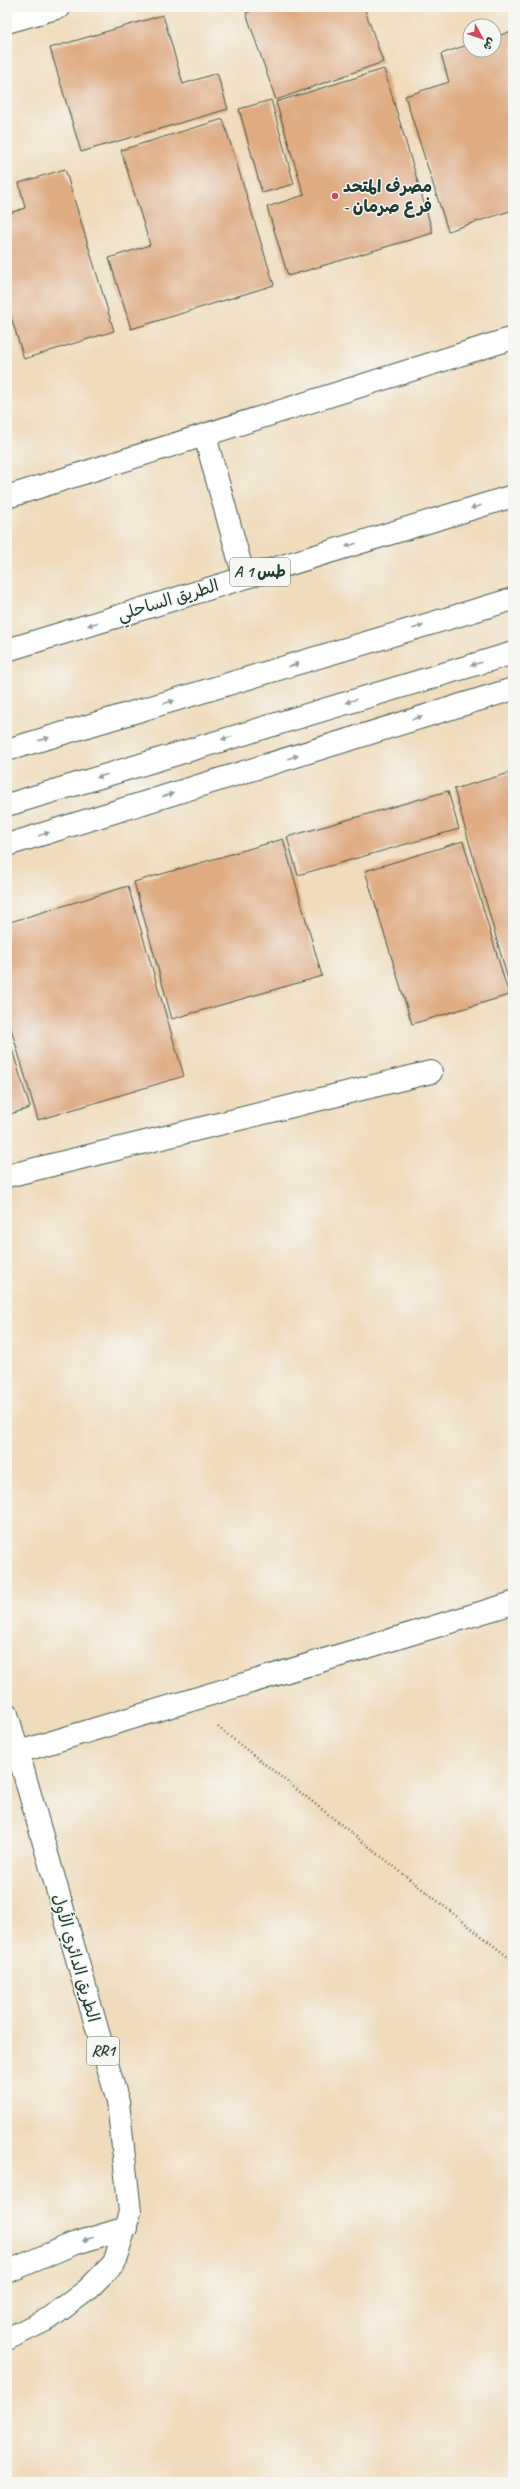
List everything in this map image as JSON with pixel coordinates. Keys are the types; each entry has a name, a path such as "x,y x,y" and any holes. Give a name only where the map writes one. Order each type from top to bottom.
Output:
{"main road":[{"path":"7,22 60,7"},
{"path":"7,497 513,338"},
{"path":"205,436 244,577"},
{"name":"الطريق الساحلي","path":"7,650 513,496"},
{"path":"7,750 513,599"},
{"path":"7,805 513,653"},
{"path":"7,846 513,688"},
{"path":"7,1176 431,1072"},
{"path":"19,1752 513,1603"},
{"name":"الطريق الدائري الأول","path":"7,1714 118,2102 130,2212 114,2263 87,2290 50,2318 7,2338"},
{"path":"7,2272 73,2244 126,2228"}],"path":[{"path":"186,1702 513,1961"}],"building":[{"path":"263,7 364,7 383,62 276,100 246,13"},
{"path":"163,15 183,84 217,73 228,109 81,152 50,48"},
{"path":"513,31 513,210 448,231 405,96 449,82 441,54 462,47 462,58 502,58 502,34"},
{"path":"384,69 433,233 288,276 267,207 304,195 276,102"},
{"path":"271,100 294,184 262,193 239,109"},
{"path":"223,119 274,285 131,329 109,258 150,245 121,150"},
{"path":"65,169 114,331 24,359 7,304 7,214 25,208 19,183"},
{"path":"513,772 513,982 509,983 454,789"},
{"path":"448,791 459,829 298,875 287,837"},
{"path":"283,839 322,976 172,1019 134,882"},
{"path":"463,841 509,995 412,1024 365,871"},
{"path":"128,886 184,1076 38,1120 7,1015 7,923"},
{"path":"7,1033 30,1108 7,1115"}],"place":[{"name":"مصرف المتحد - فرع صرمان","path":"335,196"}]}
